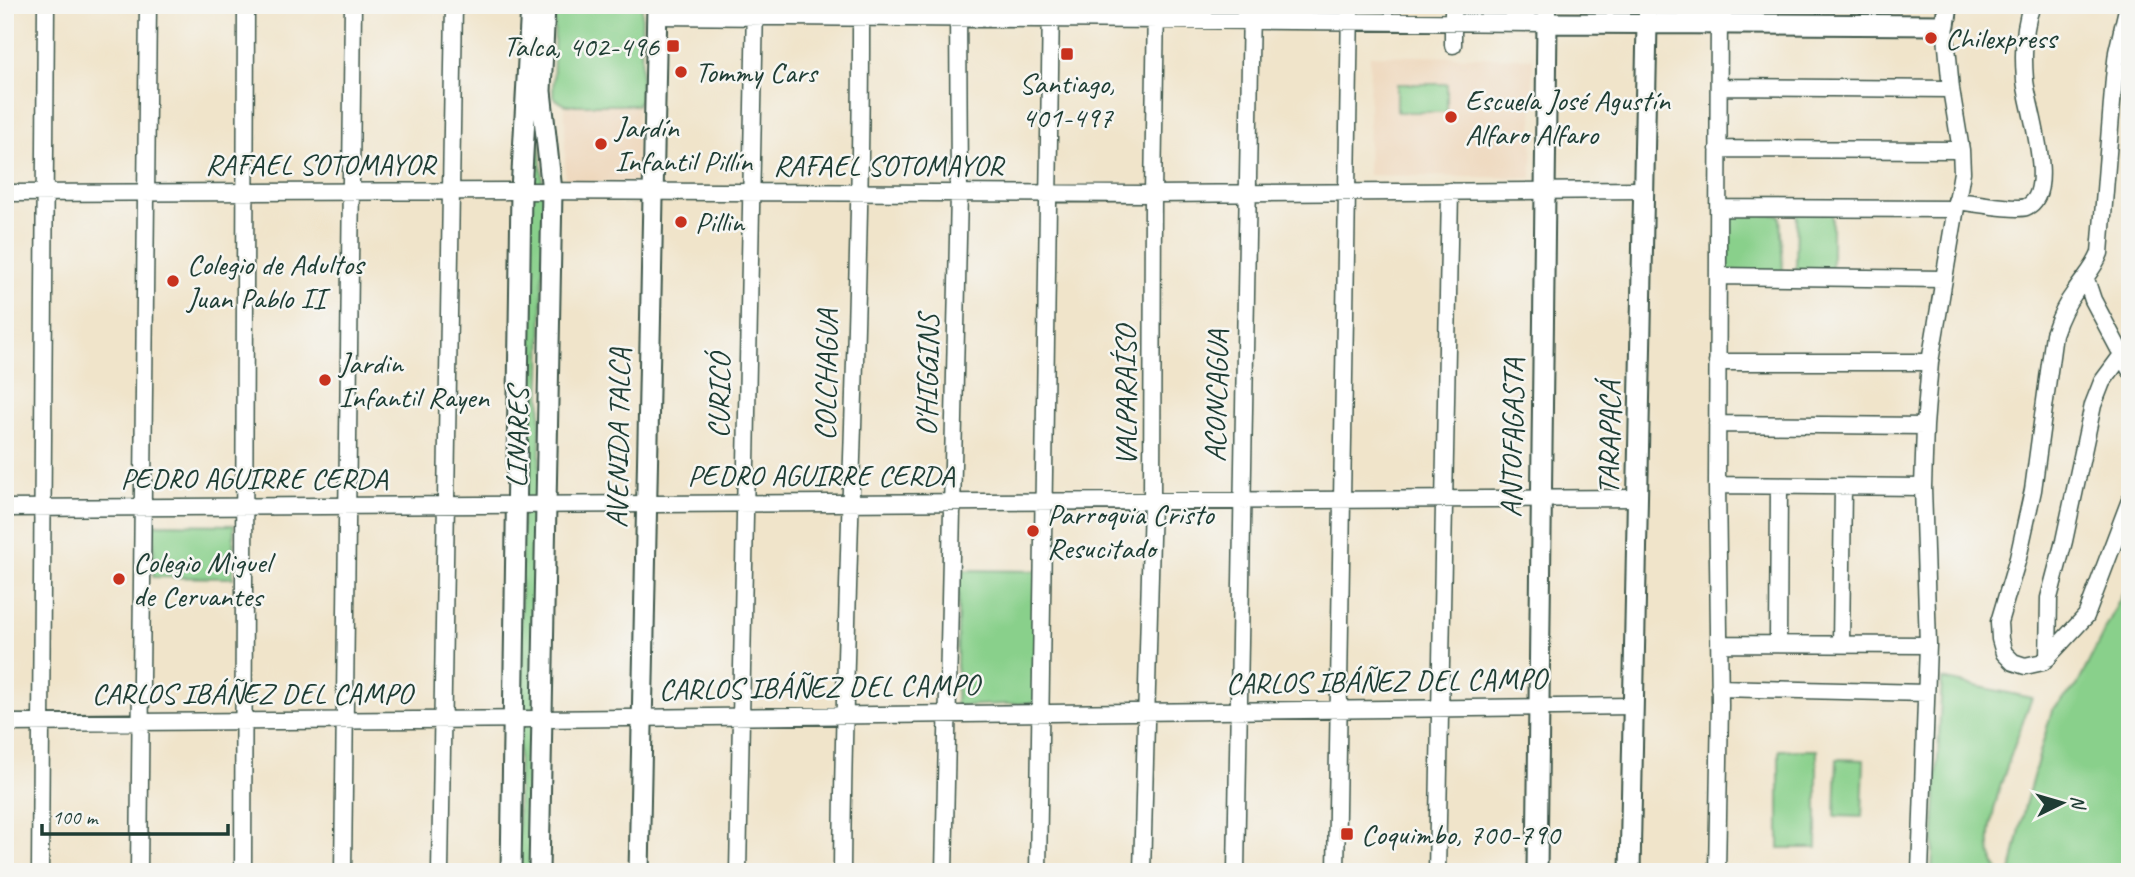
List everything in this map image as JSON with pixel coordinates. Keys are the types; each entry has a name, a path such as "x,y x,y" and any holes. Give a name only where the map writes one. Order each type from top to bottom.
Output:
{"main road":[{"name":"LINARES","path":"511,872 521,191 531,5"},
{"name":"LINARES","path":"539,872 552,191 541,91 545,5"},
{"name":"AVENIDA TALCA","path":"639,872 657,11"},
{"path":"1547,14 1946,15"},
{"name":"ANTOFAGASTA","path":"1537,872 1547,14"},
{"name":"TARAPACÁ","path":"1630,872 1647,15"}],"street":[{"path":"40,872 46,5"},
{"path":"139,872 148,5"},
{"path":"243,872 246,5"},
{"path":"343,872 353,5"},
{"path":"440,872 454,5"},
{"path":"1453,5 1453,46"},
{"path":"1718,208 1956,205 2021,209 2027,207 2039,193 2040,157 2025,82 2026,29 2032,5"},
{"path":"2129,5 2117,52 2100,253 2093,269 2068,301 2054,334 2031,502 2018,558 2000,614 1999,631 2004,653 2013,662 2025,666 2037,665 2048,658 2085,617 2130,500"},
{"path":"657,11 1350,13 1452,23 1547,14"},
{"name":"CURICÓ","path":"738,872 755,11"},
{"name":"COLCHAGUA","path":"842,872 843,715 852,503 861,12"},
{"name":"O'HIGGINS","path":"943,872 959,193 958,12"},
{"path":"1038,872 1051,12"},
{"name":"VALPARAÍSO","path":"1142,872 1152,501 1156,13"},
{"name":"ACONCAGUA","path":"1236,872 1251,13"},
{"path":"1336,872 1350,13"},
{"path":"1717,872 1719,15"},
{"path":"1920,872 1927,645 1923,487 1925,426 1930,362 1962,172 1951,89 1946,15"},
{"path":"1719,87 1951,89"},
{"path":"1718,149 1961,150"},
{"name":"RAFAEL SOTOMAYOR","path":"5,193 653,191 1153,194 1644,190"},
{"path":"1437,872 1450,191"},
{"path":"1718,276 1943,279"},
{"path":"2086,279 2092,300 2130,370"},
{"path":"2048,658 2049,598 2093,405 2107,372 2122,355"},
{"path":"1717,362 1930,362"},
{"path":"1717,424 1925,426"},
{"path":"1717,485 1923,487"},
{"path":"1778,645 1779,486"},
{"path":"1841,645 1843,486"},
{"name":"PEDRO AGUIRRE CERDA","path":"5,508 1637,498"},
{"path":"1719,644 1927,645"},
{"path":"1719,688 1926,693"},
{"name":"CARLOS IBÁÑEZ DEL CAMPO","path":"5,723 1633,706"}],"shaded area":[{"name":"Escuela José Agustín Alfaro Alfaro","path":"1370,55 1533,58 1532,178 1368,175"},
{"name":"Jardín Infantil Pillín","path":"565,105 637,105 637,182 565,182"}],"green space":[{"path":"555,5 642,5 641,98 637,105 565,105 553,97"},
{"path":"1397,84 1447,84 1447,112 1397,112"},
{"path":"537,118 544,198 533,872 517,872 526,198"},
{"path":"1725,213 1780,215 1783,272 1725,272"},
{"path":"1797,213 1832,213 1832,271 1796,271"},
{"path":"154,524 234,525 233,578 153,577"},
{"path":"959,570 1039,571 1036,703 956,706"},
{"path":"2130,579 2130,872 2011,872 2025,805 2052,710 2077,686"},
{"path":"1942,679 2032,698 2003,778 1993,815 1990,851 2000,872 1932,872"},
{"path":"1779,750 1817,750 1817,848 1779,848"},
{"path":"1837,759 1864,760 1862,817 1835,816"}],"place":[{"name":"Chilexpress","path":"1931,38"},
{"name":"Talca, 402-496","path":"673,46"},
{"name":"Santiago, 401-497","path":"1067,54"},
{"name":"Tommy Cars","path":"681,72"},
{"name":"Escuela José Agustín Alfaro Alfaro","path":"1451,117"},
{"name":"Jardín Infantil Pillín","path":"601,144"},
{"name":"Pillin","path":"681,222"},
{"name":"Colegio de Adultos Juan Pablo II","path":"173,281"},
{"name":"Jardin Infantil Rayen","path":"325,380"},
{"name":"Parroquia Cristo Resucitado","path":"1033,531"},
{"name":"Colegio Miguel de Cervantes","path":"119,579"},
{"name":"Coquimbo, 700-790","path":"1347,834"}]}
